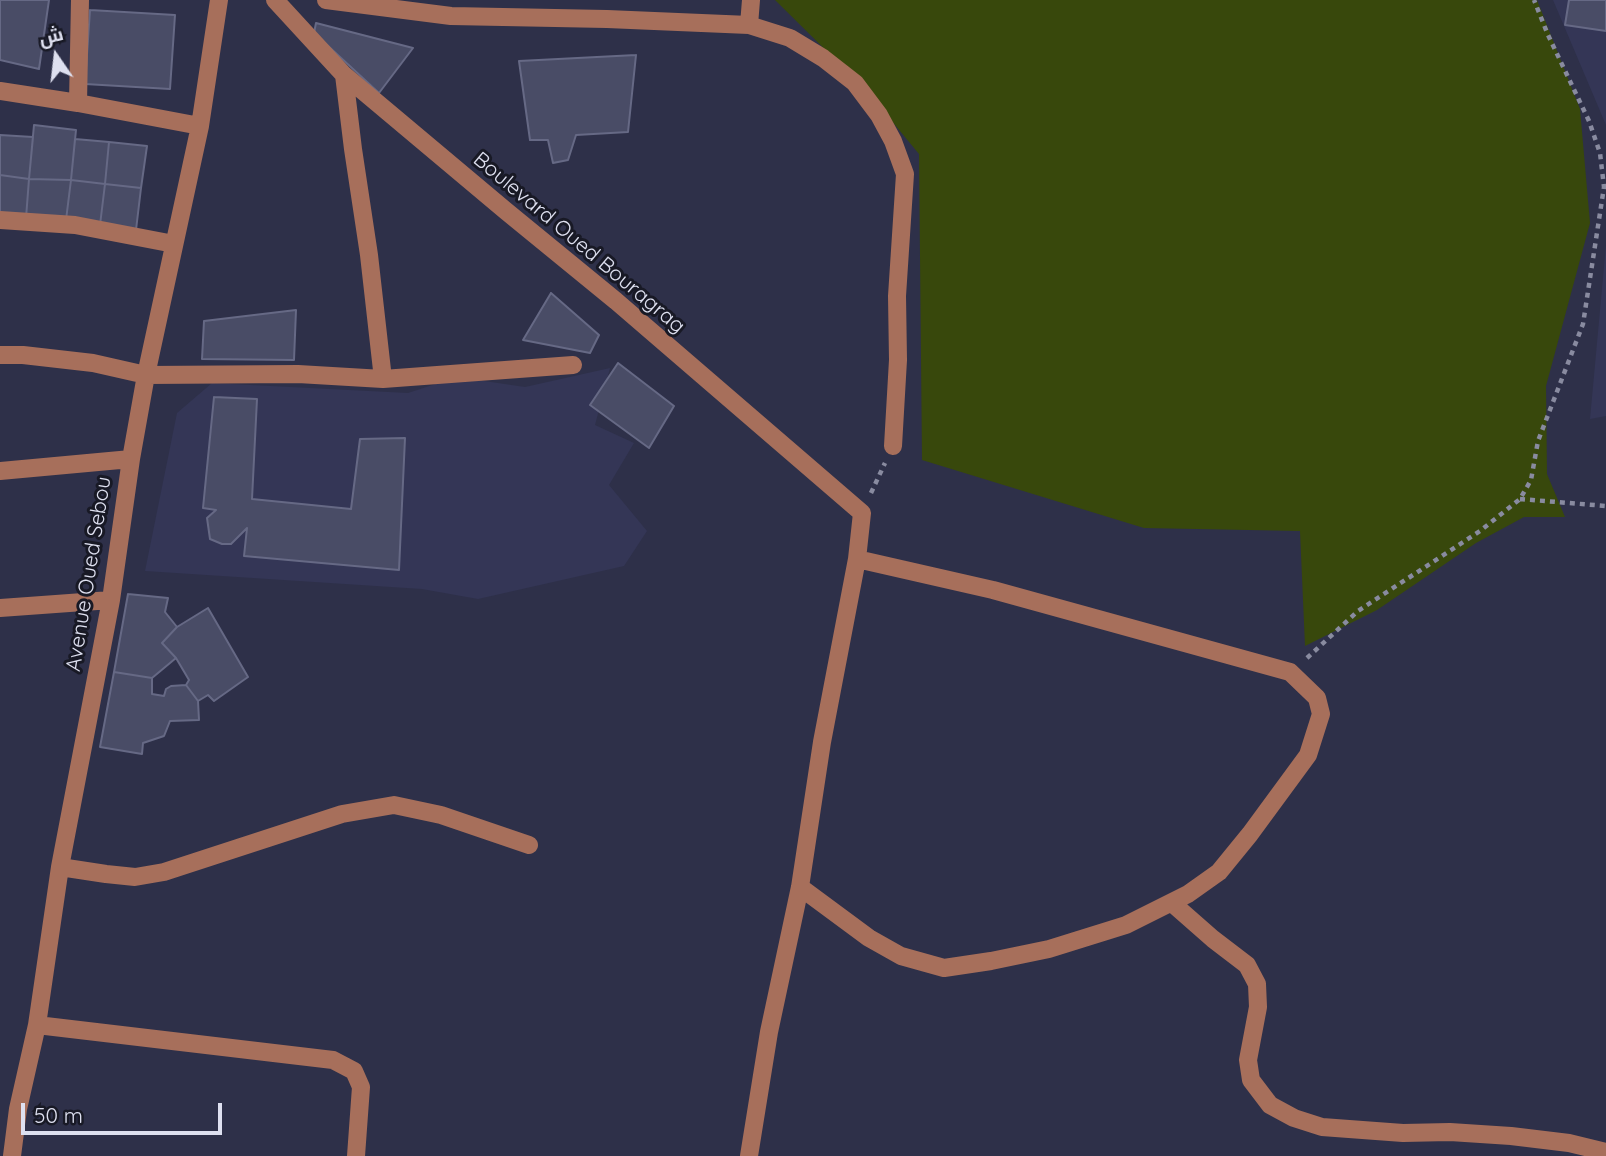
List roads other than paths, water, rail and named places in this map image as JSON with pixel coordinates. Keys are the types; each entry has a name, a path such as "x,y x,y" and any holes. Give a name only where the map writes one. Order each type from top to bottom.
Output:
{"street":[{"path":"78,103 80,0"},
{"name":"Avenue Oued Sebou","path":"12,1156 9,1110 37,1025 60,867 111,600 131,459 146,375 200,126 219,0"},
{"name":"Boulevard Oued Bouragrag","path":"275,0 344,75 616,301 862,513 857,559"},
{"path":"326,0 451,16 749,25 790,38 823,58 855,83 883,123 905,174 897,296 898,359 892,446"},
{"path":"749,25 751,0"},
{"path":"344,75 383,379"},
{"path":"0,91 200,126"},
{"path":"0,220 75,225 174,244"},
{"path":"0,355 93,363 146,375 298,374 383,379 573,365"},
{"path":"0,471 131,459"},
{"path":"749,1156 769,1032 800,887 825,730 857,559 993,590 1290,672 1317,698 1321,714 1308,755 1219,872 1188,894 1126,925 1049,948 944,968 901,956 869,938 800,887"},
{"path":"0,608 111,600"},
{"path":"60,867 135,877 164,872 342,814 394,805 442,815 529,845"},
{"path":"1172,902 1247,965 1257,984 1258,1007 1248,1060 1251,1080 1270,1105 1294,1118 1322,1127 1403,1133 1450,1132 1511,1136 1569,1143 1606,1152"},
{"path":"37,1025 333,1060 354,1071 361,1087 356,1156"}]}
